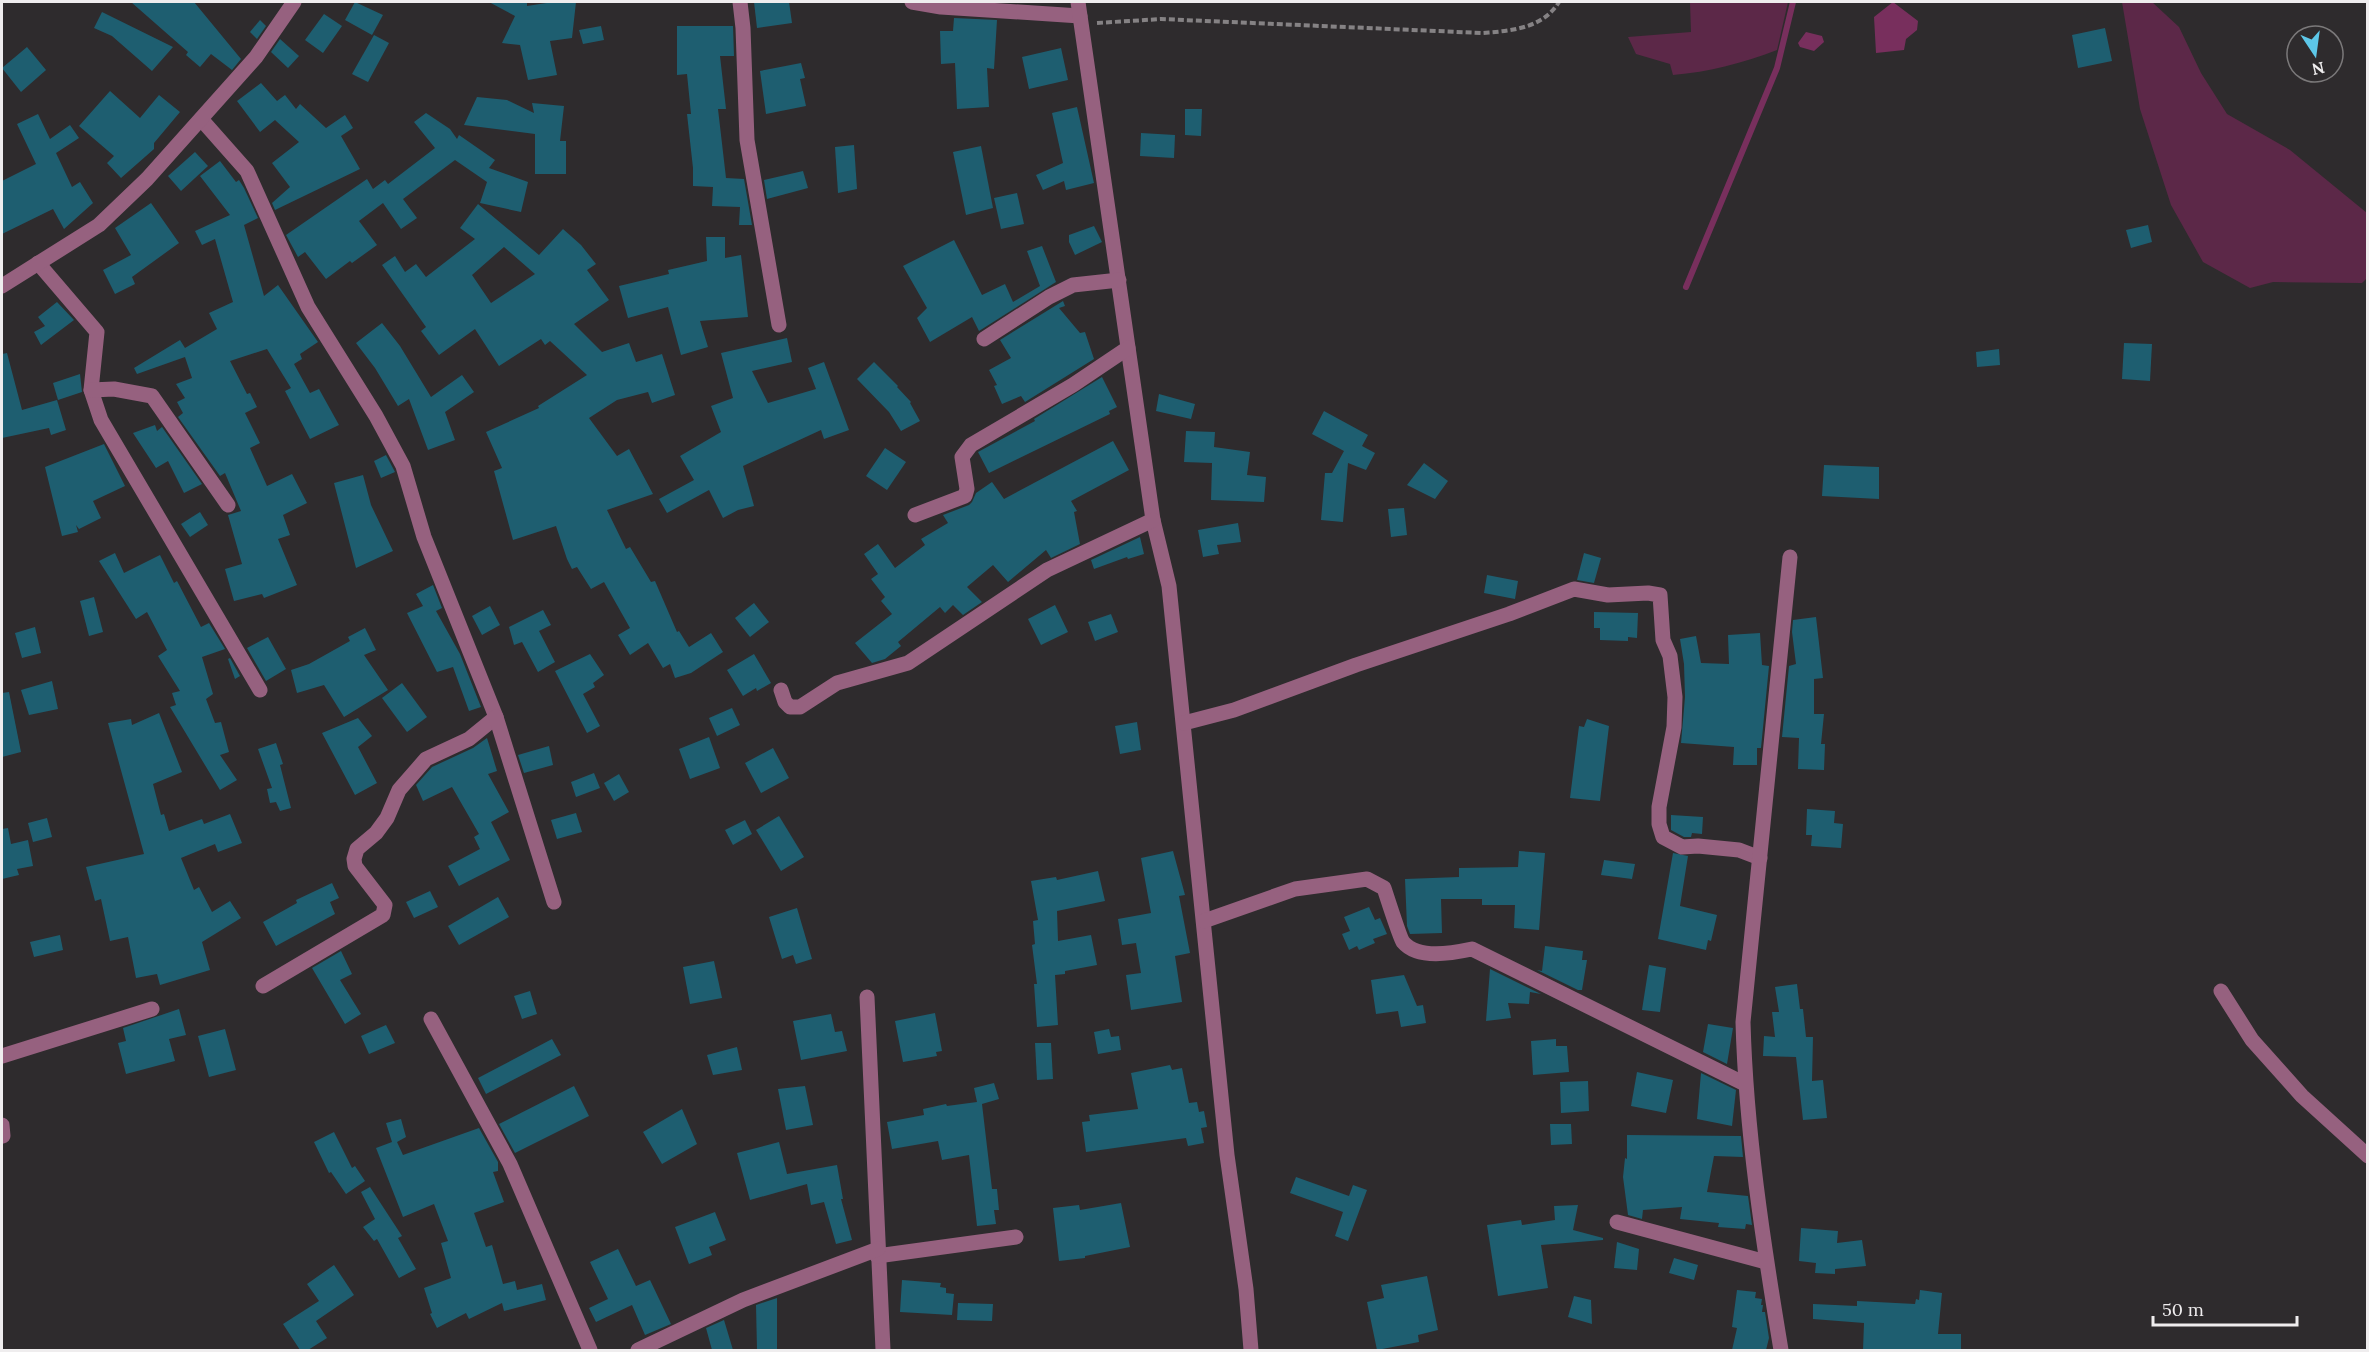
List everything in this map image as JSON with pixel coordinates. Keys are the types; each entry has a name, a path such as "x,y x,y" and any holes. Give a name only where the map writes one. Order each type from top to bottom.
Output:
{"street":[{"path":"2,286 99,225 147,179 256,57 294,2"},
{"path":"740,2 747,140 779,325"},
{"path":"912,2 941,6 1080,14 1152,520 1169,586 1227,1155 1246,1289 1251,1350"},
{"path":"201,119 247,171 308,307 376,416 403,466 424,537 496,717 554,902"},
{"path":"38,263 97,332 91,390 101,420 260,690"},
{"path":"984,339 1049,297 1073,285 1119,280"},
{"path":"915,515 965,496 967,489 962,457 971,445 1073,385 1128,348"},
{"path":"91,390 114,389 152,396 228,505"},
{"path":"781,690 790,707 800,707 837,683 908,663 1047,570 1152,520"},
{"path":"1781,1350 1766,1262 1745,1084 1743,1022 1790,557"},
{"path":"1184,723 1234,710 1574,589 1608,595 1648,593 1659,595 1663,640 1670,656 1675,697 1674,727 1659,807 1659,824 1663,837 1682,847 1739,850 1760,858"},
{"path":"263,986 383,915 385,905 355,866 354,859 357,849 376,833 387,818 399,790 426,759 469,739 496,717"},
{"path":"1204,921 1295,889 1367,879 1384,888 1402,942 1411,948 1440,955 1472,949 1745,1084"},
{"path":"2221,991 2259,1048 2302,1096 2367,1156"},
{"path":"867,997 883,1350"},
{"path":"2,1056 152,1009"},
{"path":"431,1019 510,1164 590,1350"},
{"path":"1617,1222 1766,1262"},
{"path":"638,1350 743,1300 877,1252 1016,1237"}],"path":[{"path":"1080,14 1482,33 1533,24 1550,15 1560,2"}],"shaded area":[{"path":"1690,2 1788,2 1777,50 1726,66 1673,75 1670,64 1636,54 1628,37 1691,32"},
{"path":"1893,2 1918,21 1917,30 1906,39 1904,50 1876,53 1874,17"},
{"path":"2122,2 2152,2 2179,27 2201,73 2227,114 2290,150 2367,213 2367,278 2362,283 2273,282 2250,288 2203,262 2171,205 2140,109"},
{"path":"1806,32 1822,36 1824,42 1814,51 1800,47 1798,43"}],"building":[{"path":"131,2 194,2 241,59 232,70 211,54 200,67 186,55 188,52"},
{"path":"355,2 383,15 372,35 345,20"},
{"path":"489,2 527,2 527,6 553,2 576,2 572,38 550,41 557,75 528,80 520,45 502,43 515,16"},
{"path":"754,2 789,2 792,23 757,28"},
{"path":"102,12 173,47 152,71 112,36 94,28"},
{"path":"324,14 342,26 323,53 305,40"},
{"path":"954,18 997,20 994,69 987,68 989,107 957,109 955,63 941,64 940,31 953,31"},
{"path":"260,20 266,26 257,39 250,32"},
{"path":"601,26 604,40 583,44 579,30"},
{"path":"677,26 733,26 734,56 720,56 726,109 718,109 726,178 744,179 752,225 739,225 740,207 712,206 713,187 693,186 687,114 691,114 687,74 677,75"},
{"path":"2105,28 2112,61 2078,68 2072,35"},
{"path":"374,35 389,43 368,82 352,74"},
{"path":"280,39 299,56 288,68 271,52"},
{"path":"27,47 46,70 21,92 2,68"},
{"path":"1061,48 1068,80 1029,89 1022,57"},
{"path":"801,63 805,78 800,79 806,106 766,114 760,71"},
{"path":"261,83 277,101 285,95 296,109 300,104 326,128 345,115 353,128 341,136 360,169 275,210 272,203 290,187 272,163 299,142 275,120 260,132 237,101"},
{"path":"110,91 140,118 159,95 180,112 154,143 154,149 121,178 107,163 114,156 79,126"},
{"path":"477,97 507,100 534,113 532,103 564,106 560,141 566,141 566,174 535,174 535,134 464,125"},
{"path":"1077,107 1094,183 1066,190 1064,181 1043,190 1036,175 1063,163 1052,113"},
{"path":"1185,109 1202,109 1201,136 1185,135"},
{"path":"426,113 450,129 457,139 459,135 495,160 489,168 528,182 521,212 480,203 487,182 455,160 403,199 417,218 401,229 383,203 359,221 377,245 326,279 305,252 298,257 286,235 367,179 373,189 385,180 388,184 435,148 414,122"},
{"path":"38,114 50,139 70,125 79,138 56,153 72,187 80,182 93,203 64,229 53,209 2,234 2,181 36,164 17,124"},
{"path":"1141,133 1175,135 1174,158 1140,156"},
{"path":"854,145 857,189 838,193 835,147"},
{"path":"981,146 993,208 966,215 953,152"},
{"path":"195,152 208,166 181,191 168,176"},
{"path":"220,161 236,182 239,180 258,218 244,225 264,296 278,285 318,342 300,354 302,359 294,364 310,393 319,389 339,425 310,439 285,391 291,388 267,349 230,361 247,394 250,393 257,407 245,413 260,443 250,448 267,486 292,474 307,503 283,515 290,535 278,539 297,585 264,598 262,594 234,601 225,569 242,564 228,515 241,511 225,473 220,476 178,417 183,413 177,402 185,398 176,384 192,378 185,357 137,374 134,368 180,340 185,348 217,329 209,313 233,302 215,239 202,245 195,231 230,215 200,176"},
{"path":"803,171 808,188 767,199 764,180"},
{"path":"1017,193 1024,224 1001,229 994,198"},
{"path":"151,203 179,243 132,277 135,284 115,294 103,270 131,255 115,228"},
{"path":"478,204 539,255 563,229 581,245 596,264 587,270 609,300 574,324 602,352 629,343 636,362 662,354 675,395 652,403 648,392 617,400 589,418 617,456 629,449 653,494 607,510 626,549 630,547 651,582 655,581 677,632 679,631 689,647 711,633 723,652 691,673 675,678 670,664 663,668 648,643 630,655 618,635 630,628 604,582 591,589 577,567 572,569 556,526 513,540 494,471 502,468 486,432 539,408 538,406 587,375 550,341 545,345 541,339 499,366 475,329 439,355 421,331 426,327 382,265 395,256 405,272 416,264 426,277 475,239 460,228","holes":["504,247 535,274 491,303 472,275"]},
{"path":"2148,225 2152,242 2131,248 2126,230"},
{"path":"1094,226 1102,242 1075,255 1069,242 1069,235"},
{"path":"706,237 725,237 725,258 741,255 748,317 700,321 708,347 681,355 668,307 628,318 619,286 669,274 668,270 707,261"},
{"path":"954,240 982,295 1005,284 1013,302 1040,286 1027,251 1042,246 1056,282 979,331 972,317 930,342 917,318 927,308 903,266"},
{"path":"1063,301 1065,306 1059,308 1080,333 1085,332 1094,359 1025,402 1021,396 1002,404 994,386 997,385 989,370 1011,358 1000,340"},
{"path":"57,302 74,320 41,345 34,332 45,326 38,317"},
{"path":"382,323 400,346 431,397 462,375 474,392 445,412 455,440 428,450 409,399 398,406 375,368 356,343"},
{"path":"787,338 792,362 752,371 768,403 816,389 808,368 824,362 849,430 824,439 821,430 743,466 754,506 738,510 723,518 709,490 667,513 659,499 694,480 680,456 721,432 711,406 733,398 721,353"},
{"path":"2124,343 2152,344 2150,381 2122,379"},
{"path":"1999,349 2000,365 1977,367 1976,352"},
{"path":"7,353 22,410 57,400 66,430 51,435 49,428 2,438 2,354"},
{"path":"874,362 911,402 920,421 901,431 889,412 857,379"},
{"path":"80,374 82,392 58,400 53,383"},
{"path":"1102,377 1117,407 1109,411 1110,414 989,473 978,452 1035,421 1034,419"},
{"path":"1159,394 1195,404 1191,419 1156,411"},
{"path":"1324,411 1368,435 1362,446 1375,453 1366,470 1348,463 1343,522 1321,520 1325,473 1332,473 1344,451 1312,434"},
{"path":"155,425 157,431 162,427 202,484 184,493 168,461 156,468 133,433"},
{"path":"1186,431 1215,432 1214,447 1250,452 1247,475 1266,477 1264,502 1211,500 1212,463 1184,462"},
{"path":"1113,441 1129,470 1071,501 1077,511 1074,512 1080,544 1051,558 1046,550 1008,582 993,565 967,587 982,602 963,615 953,605 945,613 940,607 898,642 901,646 885,659 872,663 855,643 892,614 881,601 885,597 871,579 878,574 864,554 878,544 895,568 925,545 921,539 948,523 943,515 969,505 976,493 992,482 1004,499"},
{"path":"104,444 125,486 93,501 101,518 79,529 76,525 78,532 62,536 45,467"},
{"path":"885,448 906,462 887,490 866,476"},
{"path":"386,455 395,472 381,478 374,461"},
{"path":"1424,463 1448,481 1435,499 1407,485"},
{"path":"1824,465 1879,467 1879,499 1822,496"},
{"path":"363,475 371,505 393,551 356,568 334,483"},
{"path":"1404,508 1407,535 1391,537 1388,509"},
{"path":"200,512 208,525 190,537 181,524"},
{"path":"1238,523 1241,542 1217,545 1219,554 1203,557 1198,530"},
{"path":"1140,537 1144,554 1128,559 1127,557 1094,569 1091,560"},
{"path":"115,553 124,573 160,555 174,583 177,581 201,627 209,623 225,649 202,657 213,694 206,699 215,723 221,722 229,752 220,755 237,780 220,790 170,707 176,705 172,693 180,691 158,656 167,650 147,612 136,619 99,561"},
{"path":"1584,553 1601,558 1594,583 1577,580"},
{"path":"1487,575 1518,581 1515,599 1484,593"},
{"path":"433,585 442,608 436,611 460,654 481,707 469,711 453,667 437,672 407,613 423,606 416,594"},
{"path":"94,597 103,632 89,636 80,601"},
{"path":"754,603 769,622 750,637 735,618"},
{"path":"1055,605 1068,632 1041,645 1028,619"},
{"path":"490,606 500,625 482,635 472,616"},
{"path":"543,610 551,625 539,631 555,662 538,672 522,642 514,645 509,627"},
{"path":"1594,612 1638,613 1637,638 1628,637 1628,641 1600,640 1600,628 1594,628"},
{"path":"1111,614 1118,632 1095,641 1088,622"},
{"path":"1816,617 1823,678 1814,679 1814,714 1824,714 1821,744 1825,744 1824,770 1798,769 1799,738 1782,737 1789,666 1796,664 1792,632 1793,620"},
{"path":"35,627 41,653 22,658 15,633"},
{"path":"365,628 376,650 364,655 388,690 344,717 324,685 297,693 291,670 309,664 350,641 348,637"},
{"path":"1760,633 1762,665 1769,666 1761,748 1757,748 1757,765 1733,765 1734,747 1681,743 1685,697 1684,664 1680,639 1696,636 1701,663 1729,664 1728,635"},
{"path":"268,637 286,669 266,681 247,648"},
{"path":"590,654 604,675 593,683 595,687 583,694 600,726 587,733 555,671"},
{"path":"754,654 771,683 743,696 727,670"},
{"path":"230,658 240,676 235,679 228,659"},
{"path":"52,681 58,709 29,715 21,690"},
{"path":"402,683 427,717 407,732 382,698"},
{"path":"9,692 21,752 2,757 2,693"},
{"path":"732,708 740,725 717,736 709,718"},
{"path":"159,713 182,772 153,784 161,815 164,814 169,831 202,819 204,824 230,814 242,843 218,852 215,844 181,858 194,890 199,887 212,912 230,901 241,918 202,942 210,970 160,985 157,974 136,978 128,937 110,941 101,899 95,901 86,867 144,854 108,723 131,719 132,725"},
{"path":"358,718 372,736 358,747 377,783 355,795 322,733"},
{"path":"1587,719 1609,726 1600,801 1570,798 1579,726 1584,727"},
{"path":"1137,722 1141,750 1120,754 1115,726"},
{"path":"709,737 720,768 690,779 679,749"},
{"path":"487,738 497,771 488,774 509,812 491,822 510,860 459,886 448,866 480,849 474,837 479,834 452,787 423,801 416,785 432,767 473,748"},
{"path":"276,743 283,764 280,765 291,808 280,811 276,802 270,803 267,789 272,788 258,749"},
{"path":"549,746 553,765 524,773 518,755"},
{"path":"773,748 789,778 761,793 745,763"},
{"path":"594,773 600,788 576,797 571,782"},
{"path":"619,774 629,792 614,801 604,783"},
{"path":"1807,809 1835,811 1834,823 1843,824 1841,848 1811,846 1812,835 1806,835"},
{"path":"576,813 582,832 557,839 551,820"},
{"path":"1671,815 1703,817 1702,834 1692,833 1691,837 1684,837 1671,830"},
{"path":"779,816 804,857 781,871 756,830"},
{"path":"47,818 52,837 33,842 28,823"},
{"path":"745,820 752,834 733,845 725,830"},
{"path":"8,828 11,844 28,840 33,866 17,869 19,875 2,879 2,829"},
{"path":"1173,851 1185,895 1179,896 1190,953 1175,956 1182,1002 1131,1010 1126,975 1141,973 1136,943 1122,945 1118,919 1151,913 1141,858"},
{"path":"1519,851 1545,853 1539,930 1514,928 1515,905 1482,905 1482,899 1441,899 1442,933 1410,934 1407,926 1405,879 1459,877 1459,868 1518,867"},
{"path":"1673,853 1688,856 1680,906 1717,915 1711,941 1708,940 1706,950 1658,939"},
{"path":"1604,860 1635,864 1632,879 1601,875"},
{"path":"1098,871 1105,901 1057,911 1058,941 1091,935 1097,965 1055,975 1058,1025 1037,1027 1034,984 1037,984 1032,945 1035,944 1033,921 1038,920 1031,881 1056,877 1057,880"},
{"path":"332,883 339,898 330,902 335,914 276,946 263,922 297,903 296,900"},
{"path":"430,891 438,907 414,918 406,902"},
{"path":"498,897 509,917 459,945 448,926"},
{"path":"1369,907 1375,920 1380,918 1387,934 1373,939 1375,943 1359,950 1357,946 1349,950 1342,934 1350,931 1344,917"},
{"path":"797,908 812,959 796,964 793,955 782,959 769,917"},
{"path":"60,935 63,950 34,957 30,942"},
{"path":"1545,946 1583,951 1582,960 1587,960 1582,990 1537,970 1542,971"},
{"path":"341,951 352,974 340,980 361,1014 345,1024 312,968"},
{"path":"714,961 722,998 690,1004 683,967"},
{"path":"1649,965 1666,968 1660,1012 1642,1010"},
{"path":"1490,969 1541,994 1530,992 1529,1004 1508,1003 1511,1018 1486,1021"},
{"path":"1404,975 1417,1006 1423,1005 1426,1023 1401,1027 1398,1011 1376,1014 1371,980"},
{"path":"1797,984 1806,1037 1813,1037 1812,1081 1823,1080 1827,1118 1803,1120 1796,1057 1763,1056 1764,1036 1775,1037 1772,1012 1779,1012 1775,987"},
{"path":"530,991 537,1014 522,1019 514,996"},
{"path":"179,1009 186,1035 169,1039 175,1061 126,1074 118,1043 126,1041 123,1028"},
{"path":"935,1013 942,1051 936,1052 937,1056 903,1062 895,1021"},
{"path":"831,1014 835,1032 842,1031 847,1051 801,1060 793,1021"},
{"path":"1708,1024 1733,1028 1727,1064 1703,1052"},
{"path":"386,1025 395,1043 369,1054 361,1036"},
{"path":"225,1029 236,1070 209,1077 198,1036"},
{"path":"1109,1029 1111,1037 1119,1036 1121,1050 1098,1054 1094,1032"},
{"path":"552,1039 561,1055 486,1094 478,1078"},
{"path":"1556,1039 1556,1046 1567,1046 1569,1072 1533,1075 1531,1041"},
{"path":"1035,1043 1051,1043 1053,1079 1037,1080"},
{"path":"737,1047 742,1070 713,1075 707,1055"},
{"path":"1170,1065 1172,1070 1182,1068 1189,1103 1197,1102 1199,1112 1204,1111 1207,1127 1201,1128 1204,1143 1188,1146 1186,1138 1086,1152 1082,1122 1090,1121 1089,1115 1138,1109 1131,1073"},
{"path":"1637,1072 1673,1080 1666,1113 1631,1106"},
{"path":"1701,1073 1736,1090 1732,1126 1697,1119"},
{"path":"1588,1081 1589,1111 1561,1113 1560,1082"},
{"path":"994,1083 999,1099 982,1104 992,1189 997,1189 999,1210 994,1210 996,1224 977,1226 969,1155 942,1160 938,1141 892,1149 887,1122 924,1115 923,1109 946,1104 947,1106 977,1102 974,1088"},
{"path":"574,1086 589,1116 515,1153 499,1124"},
{"path":"805,1086 813,1125 786,1130 778,1089"},
{"path":"682,1109 697,1144 662,1164 643,1132"},
{"path":"401,1119 406,1137 397,1142 403,1155 479,1128 498,1162 498,1171 493,1172 504,1202 474,1213 486,1247 492,1245 503,1284 515,1281 517,1290 542,1284 546,1300 504,1311 502,1303 469,1319 466,1313 437,1328 430,1314 432,1313 424,1288 451,1278 441,1243 448,1241 434,1204 403,1217 376,1148 392,1142 386,1123"},
{"path":"1550,1124 1571,1124 1572,1144 1551,1145"},
{"path":"334,1132 352,1168 355,1166 365,1181 346,1194 331,1172 329,1173 314,1142"},
{"path":"1627,1135 1741,1136 1743,1157 1714,1156 1707,1192 1748,1196 1752,1225 1746,1224 1745,1229 1718,1227 1719,1223 1680,1219 1682,1207 1643,1210 1642,1219 1628,1215 1623,1177 1625,1158 1627,1159"},
{"path":"779,1142 787,1174 837,1165 843,1199 841,1199 852,1240 836,1244 824,1202 811,1205 807,1184 750,1200 737,1153"},
{"path":"1296,1177 1349,1196 1353,1185 1367,1190 1348,1241 1335,1236 1343,1212 1290,1193"},
{"path":"370,1187 402,1236 398,1238 416,1269 399,1278 377,1239 374,1241 363,1227 375,1219 361,1192"},
{"path":"1121,1203 1130,1247 1085,1256 1085,1258 1059,1261 1053,1208 1079,1205 1080,1210"},
{"path":"1578,1205 1573,1230 1603,1238 1603,1240 1541,1245 1548,1288 1498,1296 1487,1225 1521,1220 1522,1225 1555,1220 1554,1206"},
{"path":"715,1212 726,1240 709,1247 712,1255 689,1264 675,1227"},
{"path":"1801,1228 1838,1231 1837,1243 1862,1240 1866,1266 1835,1269 1835,1274 1815,1273 1816,1263 1799,1261"},
{"path":"1617,1242 1639,1249 1637,1270 1614,1268"},
{"path":"618,1249 636,1286 650,1280 671,1324 645,1335 632,1305 596,1322 589,1308 608,1299 590,1262"},
{"path":"1674,1258 1698,1265 1694,1280 1669,1273"},
{"path":"334,1265 354,1295 316,1321 327,1338 308,1350 300,1350 283,1324 319,1301 307,1284"},
{"path":"1427,1276 1438,1330 1418,1335 1419,1342 1377,1350 1367,1302 1384,1298 1381,1285"},
{"path":"902,1280 941,1283 940,1287 946,1288 946,1293 954,1294 952,1315 900,1312"},
{"path":"1737,1290 1756,1292 1755,1298 1762,1299 1762,1312 1765,1312 1769,1338 1766,1350 1732,1350 1737,1328 1732,1327"},
{"path":"1920,1290 1942,1293 1938,1334 1961,1334 1961,1350 1863,1350 1864,1323 1813,1319 1813,1304 1857,1306 1857,1301 1915,1304 1916,1299 1919,1300"},
{"path":"1574,1296 1591,1300 1592,1324 1568,1317"},
{"path":"777,1298 777,1350 757,1350 756,1305"},
{"path":"958,1303 993,1304 992,1321 957,1320"},
{"path":"724,1320 733,1350 712,1350 706,1328"}],"waterway":[{"path":"1686,287 1777,68 1793,2"}]}
